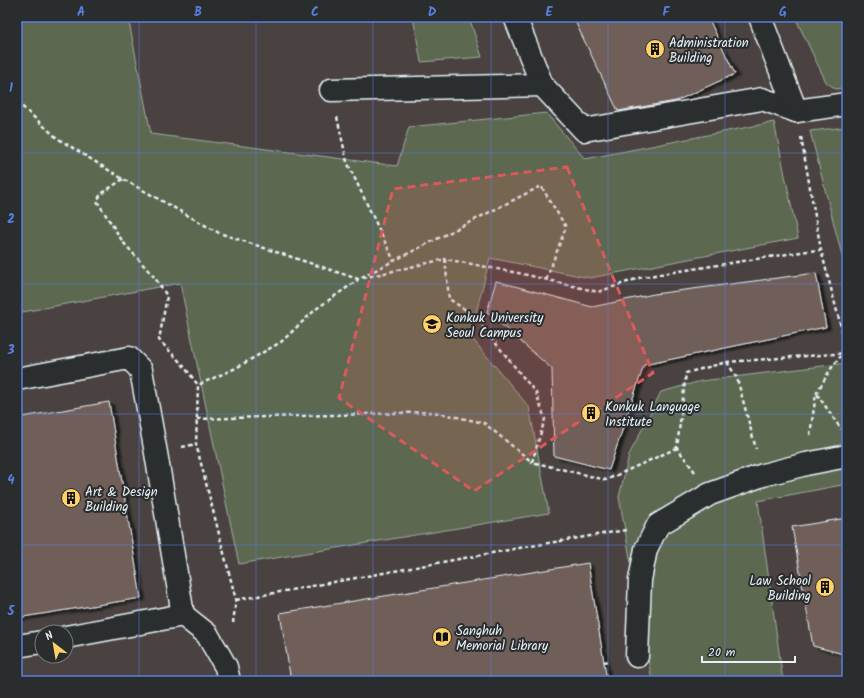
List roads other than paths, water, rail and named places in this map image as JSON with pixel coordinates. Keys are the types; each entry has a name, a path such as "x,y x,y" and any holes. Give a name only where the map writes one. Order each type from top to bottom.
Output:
{"street":[{"path":"515,17 542,85 584,130 762,99 796,111 847,104"},
{"path":"760,17 796,111"},
{"path":"762,99 777,62"},
{"path":"331,90 542,85"},
{"path":"17,379 128,358 141,370 183,615 207,634 227,674"},
{"path":"637,656 640,580 646,549 658,525 710,494 763,475 806,464 847,456"},
{"path":"74,635 183,615"},
{"path":"17,646 34,643"}],"place":[{"name":"Administration Building","path":"655,49"},
{"name":"Konkuk University Seoul Campus","path":"432,324"},
{"name":"Konkuk Language Institute","path":"591,413"},
{"name":"Art & Design Building","path":"71,498"},
{"name":"Law School Building","path":"825,587"},
{"name":"Sanghuh Memorial Library","path":"442,637"}]}
